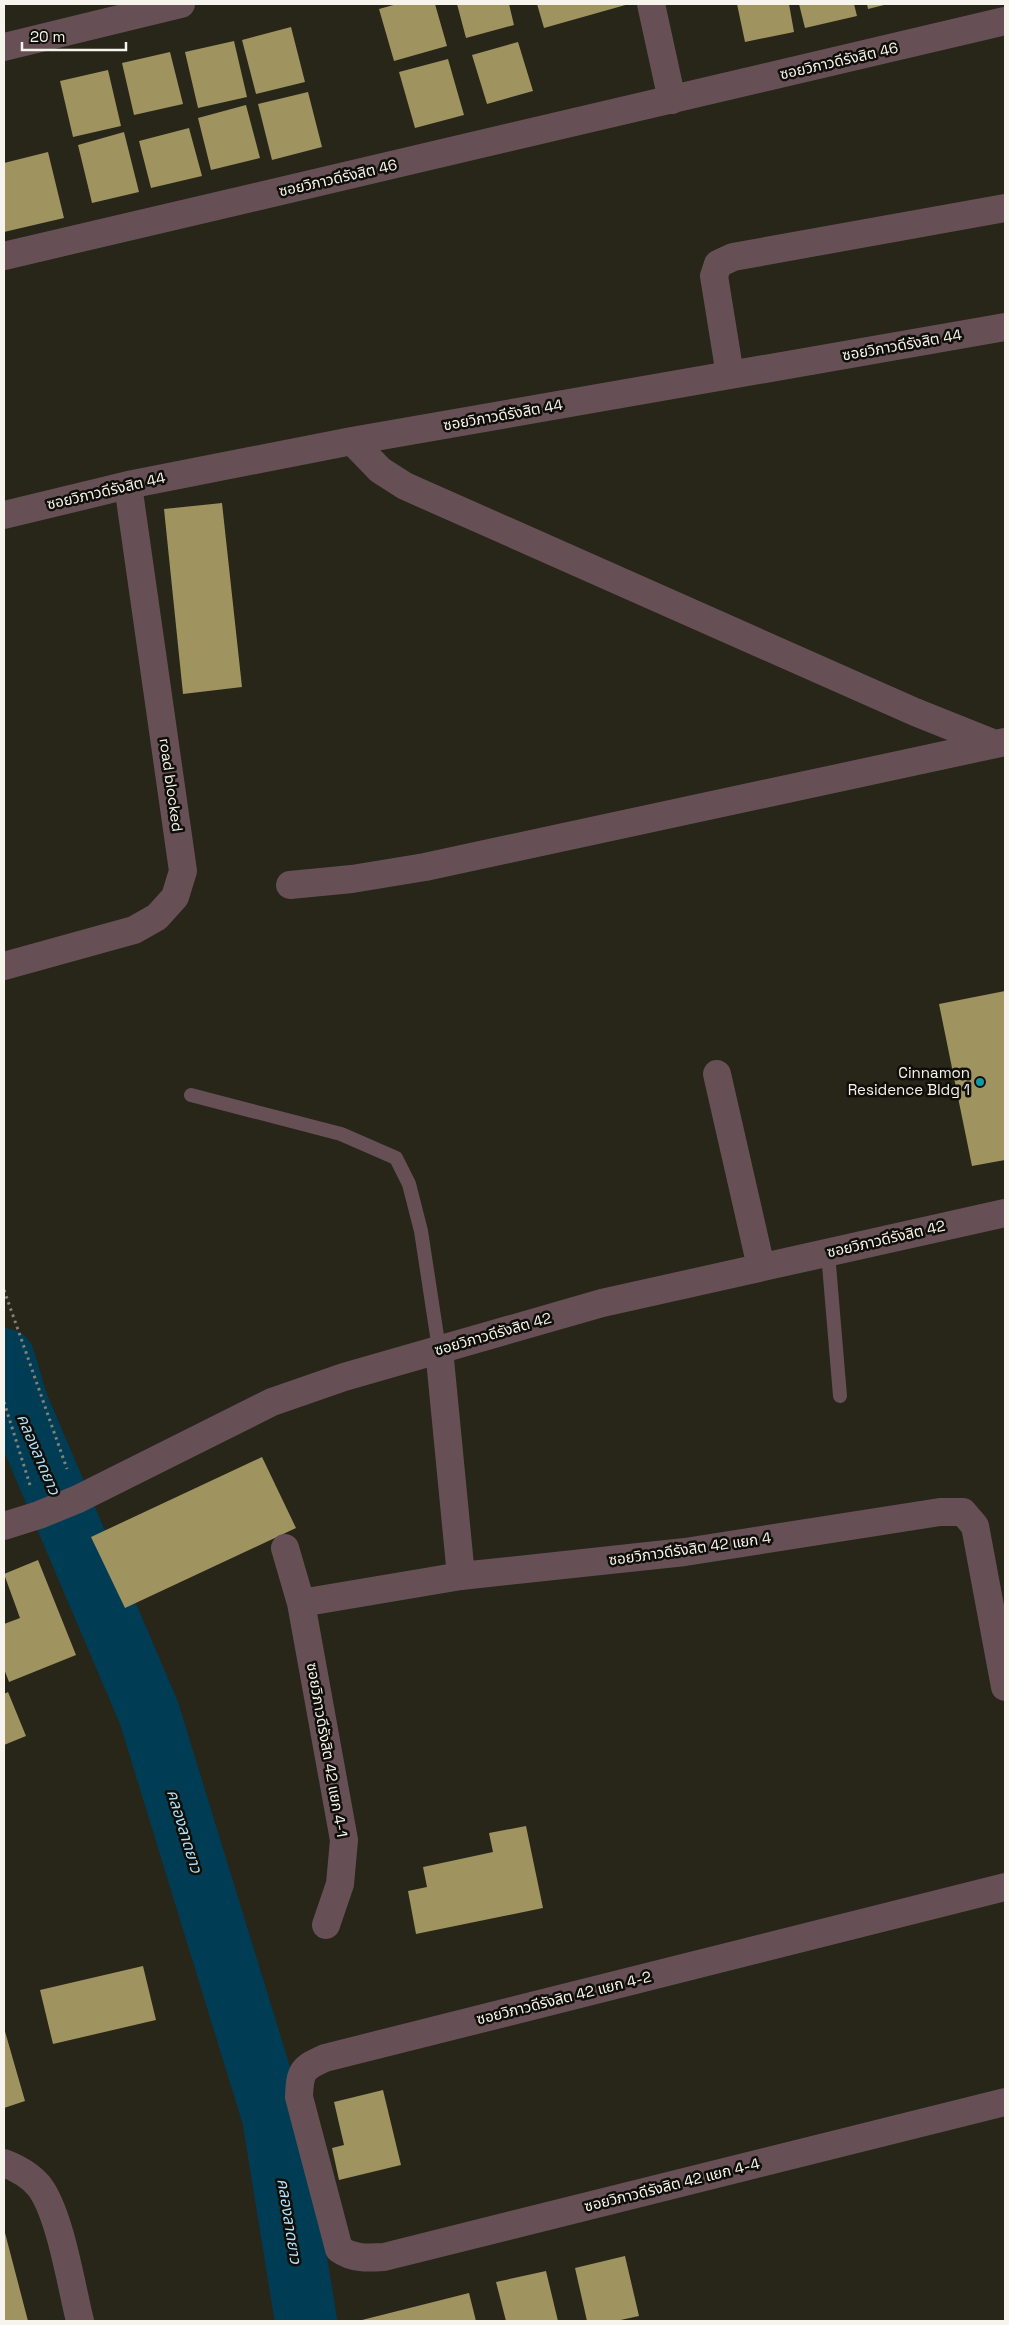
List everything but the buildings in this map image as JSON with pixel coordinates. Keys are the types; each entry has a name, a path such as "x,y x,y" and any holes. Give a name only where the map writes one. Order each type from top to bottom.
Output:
{"street":[{"path":"4,47 182,4"},
{"path":"651,4 672,100"},
{"name":"ซอยวิภาวดีรังสิต 46","path":"4,256 1005,21"},
{"path":"730,375 714,276 718,264 733,257 1005,208"},
{"name":"ซอยวิภาวดีรังสิต 44","path":"4,515 128,485 352,441 1005,326"},
{"path":"352,441 380,470 405,486 915,712 1000,743"},
{"name":"road blocked","path":"4,966 134,930 157,917 175,897 183,871 128,485"},
{"path":"290,885 352,879 425,867 1000,743"},
{"path":"717,1074 761,1267"},
{"name":"ซอยวิภาวดีรังสิต 42","path":"4,1526 39,1515 78,1499 272,1402 344,1377 602,1303 1005,1213"},
{"path":"301,1603 461,1576 439,1349"},
{"name":"ซอยวิภาวดีรังสิต 42 แยก 4","path":"461,1576 685,1552 940,1512 962,1512 975,1526 1002,1650 1005,1687"},
{"name":"ซอยวิภาวดีรังสิต 42 แยก 4-1","path":"286,1548 301,1603 344,1840 340,1884 326,1925"},
{"name":"ซอยวิภาวดีรังสิต 42 แยก 4-2","path":"339,2248 299,2097 300,2080 307,2066 325,2058 1005,1887"},
{"name":"ซอยวิภาวดีรังสิต 42 แยก 4-4","path":"339,2248 347,2254 365,2258 384,2257 1005,2102"},
{"path":"4,2163 21,2170 38,2185 52,2208 80,2321"}],"lane":[{"path":"190,1095 341,1134 396,1158 409,1184 421,1231 439,1349"},
{"path":"828,1253 840,1396"}],"path":[{"path":"4,1290 78,1499"},
{"path":"4,1402 39,1515"}],"waterway":[{"name":"คลองลาดยาว","path":"4,1359 17,1403 149,1713 273,2117 306,2321"}],"place":[{"name":"Cinnamon Residence Bldg 1","path":"980,1082"}]}
